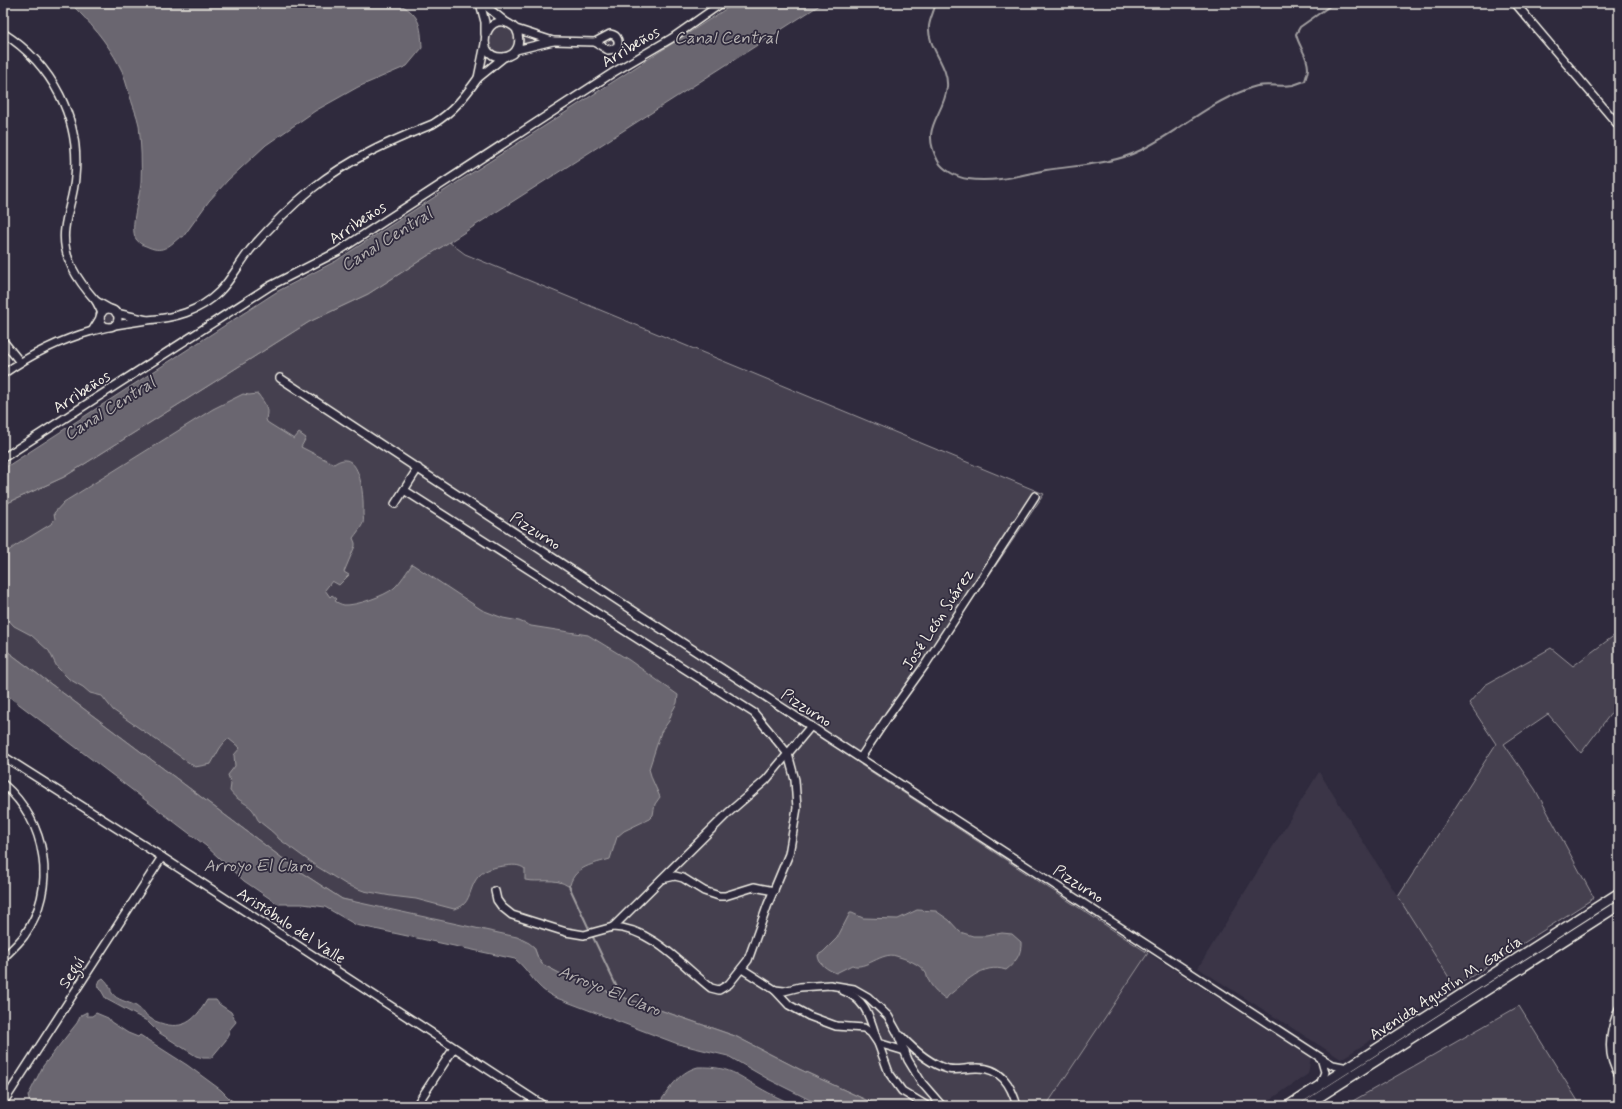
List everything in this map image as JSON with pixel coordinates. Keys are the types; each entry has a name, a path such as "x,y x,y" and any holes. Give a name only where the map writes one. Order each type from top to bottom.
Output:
{"main road":[{"name":"Avenida Agustín M. García","path":"1288,1106 1619,893"},
{"name":"Avenida Agustín M. García","path":"1305,1106 1619,905"}],"street":[{"path":"481,3 516,29 553,40 595,42"},
{"path":"478,78 485,44 481,3"},
{"name":"Arribeños","path":"3,458 270,286 337,252 614,72 672,38 722,3"},
{"path":"1514,3 1619,126"},
{"path":"485,34 492,25 497,23 507,23"},
{"path":"516,29 520,39 516,50"},
{"path":"3,33 26,50 38,62 55,87 67,111 73,137 76,162 74,187 65,230 67,254 78,279 96,301 113,311 147,320"},
{"path":"3,374 20,362 65,339 111,326 178,316 199,307 219,292 264,234 297,202 314,188 352,161 377,148 442,119 455,108 478,78 504,57 516,50 553,40"},
{"path":"485,44 494,55 504,57"},
{"path":"96,301 102,324 111,326"},
{"path":"92,331 101,316 113,311"},
{"path":"111,326 118,318 113,311"},
{"path":"3,341 20,362"},
{"name":"Pizzurno","path":"280,378 1320,1058 1333,1064 1348,1068"},
{"path":"395,504 418,468"},
{"path":"404,490 754,713 788,754 795,780 797,808 789,854 748,960 729,984 719,990 711,988 667,950 637,932 621,927 613,927 587,935 566,932 512,915 502,907 497,900 495,891"},
{"name":"José León Suárez","path":"861,758 888,715 925,665 1034,496"},
{"path":"613,927 728,813 766,780 811,726"},
{"name":"Aristóbulo del Valle","path":"3,756 162,857 544,1106"},
{"path":"3,784 20,802 36,827 44,860 44,874 40,904 34,920 24,936 3,958"},
{"name":"Seguí","path":"3,1103 162,857"},
{"path":"662,879 675,876 683,878 704,891 719,896 725,896 754,887 774,891"},
{"path":"742,969 775,990 789,1005 809,1016 836,1026 864,1028 871,1033 878,1043 905,1051"},
{"path":"775,990 784,991 800,987 830,985 854,989 868,997 888,1016 922,1083 942,1106"},
{"path":"830,985 848,992 861,1001 867,1010 889,1073 902,1091 927,1106"},
{"path":"1619,1009 1611,1041 1612,1061 1619,1075"},
{"path":"897,1032 914,1050 948,1069 964,1070 977,1068 991,1071 1003,1077 1013,1092 1017,1106"},
{"path":"416,1106 454,1048"},
{"path":"1320,1058 1325,1072 1320,1085"}],"shaded area":[{"path":"499,26 504,26 514,31 518,40 511,53 498,55 489,44 488,40 491,32"},
{"path":"523,35 540,41 524,44"},
{"path":"612,37 615,40 615,45 611,49 603,43 604,39"},
{"path":"449,242 465,254 1044,494 861,765 1148,953 1046,1106 879,1106 799,1069 735,1036 628,999 559,973 542,964 534,947 342,899 302,873 3,648 3,505 64,477 309,322 368,294"},
{"path":"107,312 111,312 115,318 111,324 107,324 103,320 103,316"},
{"path":"1619,632 1619,710 1615,708 1581,753 1548,714 1504,744 1535,789 1594,898 1455,987 1398,897 1496,744 1469,703 1485,685 1551,648 1573,666"},
{"path":"1319,772 1455,987 1341,1059 1198,968"},
{"path":"1148,953 1311,1057 1308,1074 1261,1106 1046,1106"},
{"path":"1519,1006 1581,1106 1344,1106"}],"water":[{"path":"70,3 396,3 410,11 418,21 420,26 422,48 407,66 358,87 315,111 266,145 228,180 209,201 183,237 180,237 172,244 164,248 156,249 141,244 136,239 134,234 134,220 141,183 140,139 138,121 124,75 114,56 91,24"},
{"name":"Canal Central","path":"735,3 823,3 368,294 309,322 64,477 3,505 3,469 278,291 336,261"},
{"path":"243,394 258,394 267,408 267,422 294,439 299,433 306,438 301,447 334,464 343,460 350,462 355,467 359,476 363,496 363,522 353,538 355,546 344,572 349,575 339,585 332,581 325,590 330,597 332,595 337,599 335,601 343,605 349,605 384,594 396,586 412,564 482,610 531,626 588,635 629,660 678,695 677,703 669,721 661,732 649,769 660,797 655,804 653,815 649,819 624,831 617,837 610,859 592,864 581,870 576,874 568,886 563,883 553,881 525,880 525,869 523,867 513,865 490,869 481,874 476,880 467,901 462,906 454,909 416,899 364,891 347,885 316,866 279,839 259,821 252,809 232,794 230,791 231,784 228,775 235,766 234,755 240,748 229,739 227,739 220,748 211,764 195,767 113,710 102,696 90,693 69,679 57,667 49,651 31,635 14,626 3,614 3,555 51,524 55,519 54,513 64,502 213,409"},
{"name":"Arroyo El Claro","path":"3,648 302,873 342,899 517,937 534,947 542,964 559,973 628,999 735,1036 799,1069 879,1106 822,1106 768,1079 728,1056 678,1044 554,997 542,989 515,959 356,925 325,907 303,904 278,904 244,881 206,846 3,692"},
{"path":"917,910 936,911 949,920 960,932 973,936 986,936 1002,933 1012,934 1021,942 1019,954 1015,961 1006,970 997,968 982,971 967,980 946,999 932,986 926,973 920,967 908,960 896,956 885,956 862,965 852,965 836,973 822,964 818,958 818,955 837,938 850,913 863,918 898,919"},
{"path":"103,978 116,997 136,1006 152,1020 164,1024 180,1025 186,1023 197,1014 207,1000 216,1000 219,1004 231,1012 236,1022 230,1029 226,1040 211,1058 196,1056 158,1032 147,1021 106,999 98,985 100,980"},
{"path":"87,1012 87,1016 92,1016 96,1013 108,1018 111,1022 128,1033 138,1037 140,1035 187,1065 240,1106 33,1106 28,1096 43,1066 77,1023 81,1015"},
{"path":"698,1067 710,1067 729,1071 772,1095 797,1106 657,1106 679,1077 691,1069"}],"waterway":[{"path":"936,3 929,26 929,34 931,42 945,71 947,87 942,106 934,122 932,130 931,139 933,149 940,164 951,173 964,178 978,180 1008,178 1046,170 1094,164 1118,159 1141,150 1216,104 1255,86 1284,86 1305,81 1308,64 1296,34 1300,27 1334,3"},
{"path":"569,886 590,931"},
{"path":"592,935 622,998"}]}
